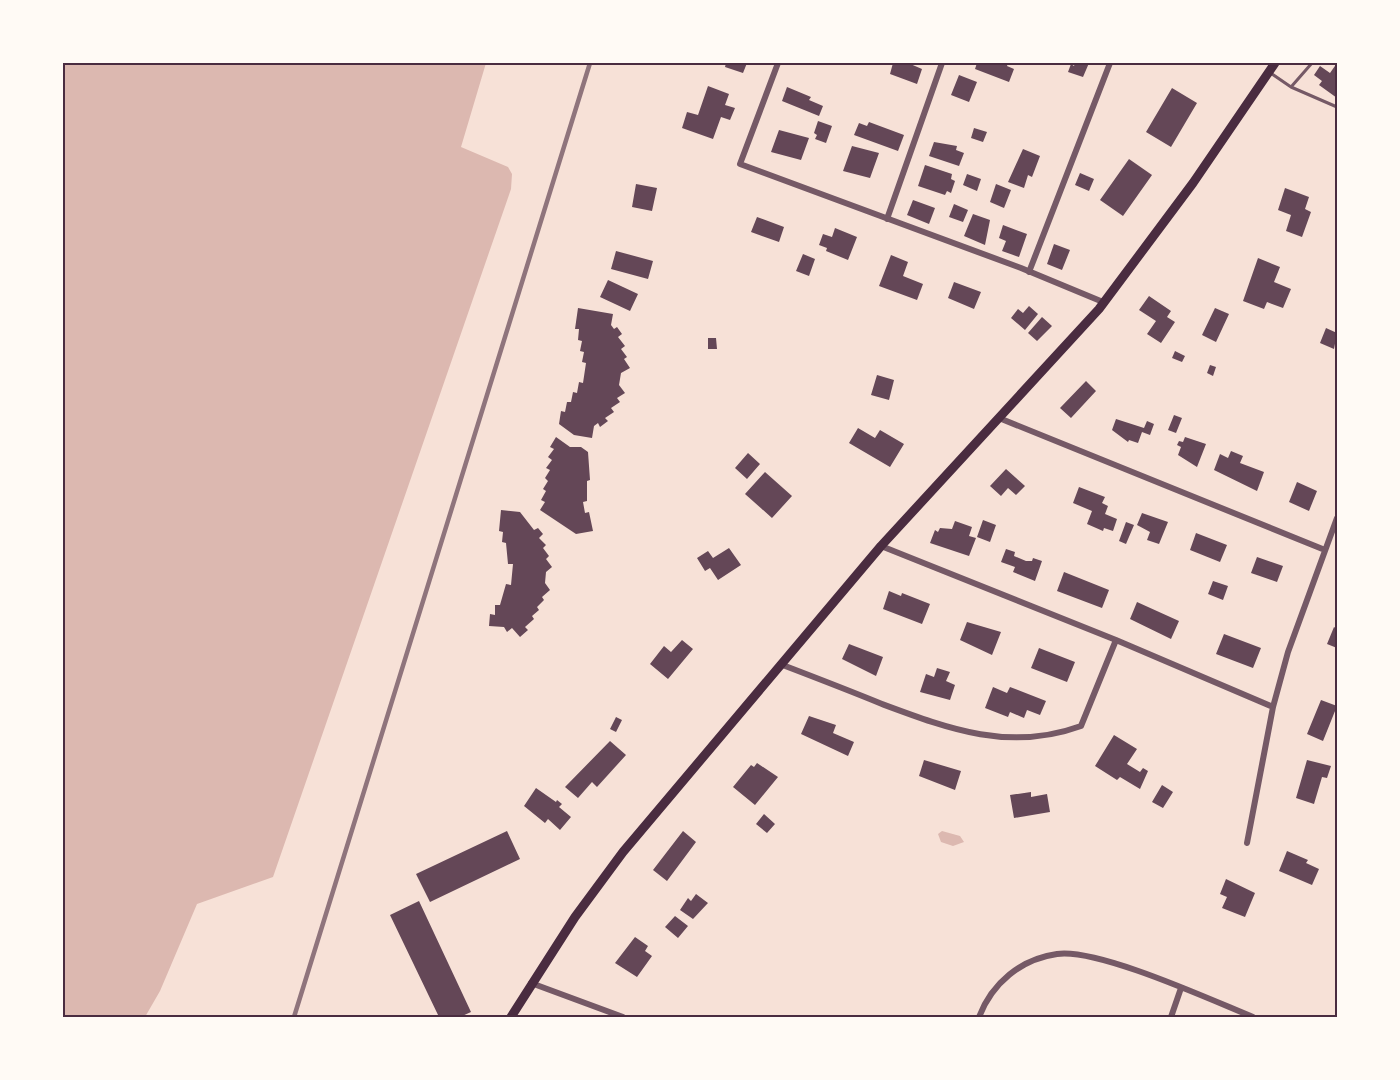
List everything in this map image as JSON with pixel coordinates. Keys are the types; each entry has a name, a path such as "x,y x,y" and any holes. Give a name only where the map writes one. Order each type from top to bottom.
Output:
{"main road":[{"path":"511,1017 531,983 623,852 881,546 1103,302 1193,183 1275,63"}],"street":[{"path":"778,63 740,164 1103,302"},
{"path":"887,219 942,63"},
{"path":"1029,272 1110,63"},
{"path":"999,418 1325,550"},
{"path":"1247,843 1273,707 1288,652 1337,519"},
{"path":"881,546 1116,640 1273,707"},
{"path":"780,663 945,728 989,737 1047,735 1058,734 1081,726 1116,640"},
{"path":"979,1017 1008,973 1033,961 1058,953 1088,955 1181,988 1253,1017"},
{"path":"531,983 623,1017"},
{"path":"1171,1017 1181,988"}],"lane":[{"path":"1291,87 1312,63"},
{"path":"1269,72 1291,87 1337,107"}],"shaded area":[{"path":"63,63 486,63 461,147 508,167 512,174 511,189 273,877 197,904 160,991 145,1017 63,1017"},
{"path":"942,831 960,836 964,842 953,846 941,842 938,834"}],"building":[{"path":"726,63 747,63 743,73 725,67"},
{"path":"893,63 908,63 922,69 917,84 890,74"},
{"path":"977,63 1008,63 1007,66 1014,69 1009,82 975,69"},
{"path":"1075,63 1089,63 1083,77 1068,72 1071,64 1074,66"},
{"path":"1337,63 1337,98 1319,85 1322,81 1314,75 1320,66 1330,73"},
{"path":"959,75 977,82 969,102 951,95"},
{"path":"708,86 729,94 725,105 735,108 730,120 721,117 713,139 682,128 687,112 698,115"},
{"path":"787,87 811,97 809,100 823,106 819,116 782,101"},
{"path":"1172,88 1197,103 1171,147 1146,132"},
{"path":"818,121 832,126 826,143 815,139 817,135 814,133"},
{"path":"869,122 904,135 898,151 854,135 859,123 867,126"},
{"path":"974,128 987,132 983,142 971,138"},
{"path":"779,130 809,138 801,160 771,152"},
{"path":"934,142 957,146 956,150 964,153 959,166 929,156"},
{"path":"852,146 879,153 870,178 843,171"},
{"path":"1023,149 1040,156 1032,177 1028,175 1024,188 1008,182"},
{"path":"1129,159 1152,175 1123,216 1100,200"},
{"path":"925,165 952,174 951,179 955,181 951,193 947,191 945,195 918,186"},
{"path":"1080,173 1094,179 1089,191 1075,185"},
{"path":"967,174 981,179 977,191 963,185"},
{"path":"636,184 657,188 652,211 632,207"},
{"path":"996,184 1011,190 1004,208 990,202"},
{"path":"1285,188 1309,197 1305,209 1311,212 1302,237 1286,231 1291,215 1278,210"},
{"path":"913,200 935,208 929,224 907,215"},
{"path":"954,204 968,210 963,222 949,217"},
{"path":"973,214 990,220 985,245 964,236"},
{"path":"757,217 784,227 779,242 751,232"},
{"path":"1003,225 1027,234 1019,257 1002,251 1006,241 999,238"},
{"path":"835,228 857,237 848,260 826,251 827,248 819,245 823,234 832,237"},
{"path":"1054,244 1070,250 1062,270 1047,264"},
{"path":"616,251 653,261 648,279 611,269"},
{"path":"803,254 815,259 809,276 796,271"},
{"path":"891,255 908,262 903,276 923,284 917,300 879,286"},
{"path":"1258,258 1280,267 1274,282 1291,289 1283,308 1267,302 1264,309 1243,301"},
{"path":"608,280 638,294 630,311 600,297"},
{"path":"954,282 981,292 974,309 948,298"},
{"path":"1149,296 1171,311 1167,317 1175,322 1161,343 1147,334 1156,321 1139,310"},
{"path":"1029,306 1038,314 1025,330 1011,318 1018,309 1023,313"},
{"path":"578,308 613,314 611,325 614,329 617,327 622,334 618,337 625,346 621,349 627,357 624,359 630,368 621,373 619,385 625,393 617,398 620,402 611,408 614,412 605,418 608,421 600,427 598,423 594,426 592,438 574,435 559,424 561,411 565,412 567,402 571,402 573,392 577,393 579,382 583,383 586,363 582,362 584,352 580,351 582,341 578,340 579,329 575,329"},
{"path":"1215,308 1229,314 1216,342 1202,335"},
{"path":"1042,317 1052,326 1037,341 1028,333"},
{"path":"1326,328 1337,333 1334,349 1320,343"},
{"path":"708,338 716,338 717,349 708,349"},
{"path":"1175,351 1185,356 1182,362 1172,358"},
{"path":"1210,365 1216,367 1213,376 1207,373"},
{"path":"877,375 894,380 889,400 871,395"},
{"path":"1086,381 1096,391 1071,418 1060,408"},
{"path":"1174,415 1182,418 1176,433 1168,430"},
{"path":"1116,419 1144,428 1147,421 1154,424 1150,435 1142,432 1138,443 1129,440 1128,442 1112,430"},
{"path":"858,428 875,438 880,430 904,444 890,467 849,443"},
{"path":"556,437 570,447 581,447 588,452 590,480 587,481 587,501 583,502 585,513 589,512 593,531 576,534 540,510 545,502 541,500 546,491 543,489 548,481 545,478 550,470 546,468 552,460 548,457 554,449 550,447"},
{"path":"1185,437 1206,444 1197,467 1178,455 1181,447 1177,445 1179,441 1183,442"},
{"path":"1231,451 1243,456 1240,463 1264,472 1257,491 1214,470 1220,454 1228,458"},
{"path":"748,453 760,464 747,479 735,468"},
{"path":"1006,469 1025,486 1016,495 1008,488 1001,496 990,486"},
{"path":"765,472 792,496 772,518 745,494"},
{"path":"1297,482 1317,491 1309,511 1289,502"},
{"path":"1079,487 1105,497 1102,503 1108,506 1105,514 1117,519 1113,531 1104,528 1103,531 1087,524 1092,511 1073,503"},
{"path":"501,510 520,512 534,530 538,528 543,534 539,538 546,545 543,548 549,556 546,559 552,567 546,572 545,583 550,590 542,597 544,600 537,607 539,610 532,616 534,619 525,627 528,630 520,637 512,628 507,632 504,627 489,626 490,614 495,615 495,605 500,605 506,584 511,585 513,564 508,564 506,543 502,542 503,532 499,531"},
{"path":"1142,513 1168,522 1159,544 1147,540 1150,532 1137,525"},
{"path":"983,520 996,525 990,542 977,537"},
{"path":"955,521 972,527 969,536 976,538 969,556 930,543 935,530 938,532 940,528 952,529"},
{"path":"1126,522 1134,525 1126,544 1119,541"},
{"path":"1196,533 1227,545 1220,562 1190,550"},
{"path":"729,548 741,565 718,580 710,568 705,571 697,558 708,551 713,558"},
{"path":"1006,549 1015,552 1014,556 1026,561 1032,561 1033,558 1042,561 1035,581 1013,572 1015,567 1001,562"},
{"path":"1257,557 1283,566 1277,582 1251,573"},
{"path":"1064,572 1109,590 1102,608 1057,591"},
{"path":"1213,581 1228,586 1223,600 1208,594"},
{"path":"889,591 901,596 902,593 930,604 922,624 883,609"},
{"path":"1137,602 1179,621 1171,639 1130,619"},
{"path":"967,622 1001,632 992,655 960,640"},
{"path":"1334,627 1337,629 1337,648 1327,644"},
{"path":"1224,634 1261,648 1253,668 1216,654"},
{"path":"682,640 693,649 668,679 650,664 664,646 671,652"},
{"path":"849,644 883,657 876,676 842,659"},
{"path":"1039,648 1075,662 1067,682 1031,668"},
{"path":"937,668 950,672 946,681 955,685 950,700 920,692 926,674 934,677"},
{"path":"993,687 1007,693 1010,687 1046,701 1040,715 1027,710 1024,718 1010,712 1008,717 985,708"},
{"path":"1321,700 1337,706 1323,741 1307,734"},
{"path":"809,716 836,725 833,733 854,742 848,756 801,734"},
{"path":"616,717 622,720 616,732 610,729"},
{"path":"1114,735 1137,749 1127,764 1140,772 1143,768 1148,771 1140,789 1120,777 1117,780 1095,766"},
{"path":"610,741 626,755 597,787 592,782 578,798 565,787"},
{"path":"924,760 961,771 955,790 919,776"},
{"path":"1307,760 1331,766 1327,778 1322,777 1314,804 1296,798"},
{"path":"757,763 778,777 755,805 733,787 751,765 754,767"},
{"path":"1162,785 1173,792 1163,808 1152,802"},
{"path":"536,788 562,804 559,807 571,817 560,830 548,819 545,823 524,806"},
{"path":"1031,792 1031,797 1047,794 1050,812 1014,818 1010,795"},
{"path":"764,814 775,824 767,833 756,824"},
{"path":"507,831 520,859 430,902 416,874"},
{"path":"683,831 696,842 667,881 653,870"},
{"path":"1287,851 1308,860 1306,863 1319,869 1312,885 1279,871"},
{"path":"1226,879 1255,893 1245,917 1222,908 1227,897 1220,894"},
{"path":"696,894 708,903 693,919 680,910 688,898 691,901"},
{"path":"419,901 471,1012 460,1017 439,1017 390,915"},
{"path":"675,916 688,926 678,938 665,927"},
{"path":"635,937 648,946 645,951 652,956 637,977 615,963"}],"railway":[{"path":"294,1017 590,63"}]}
